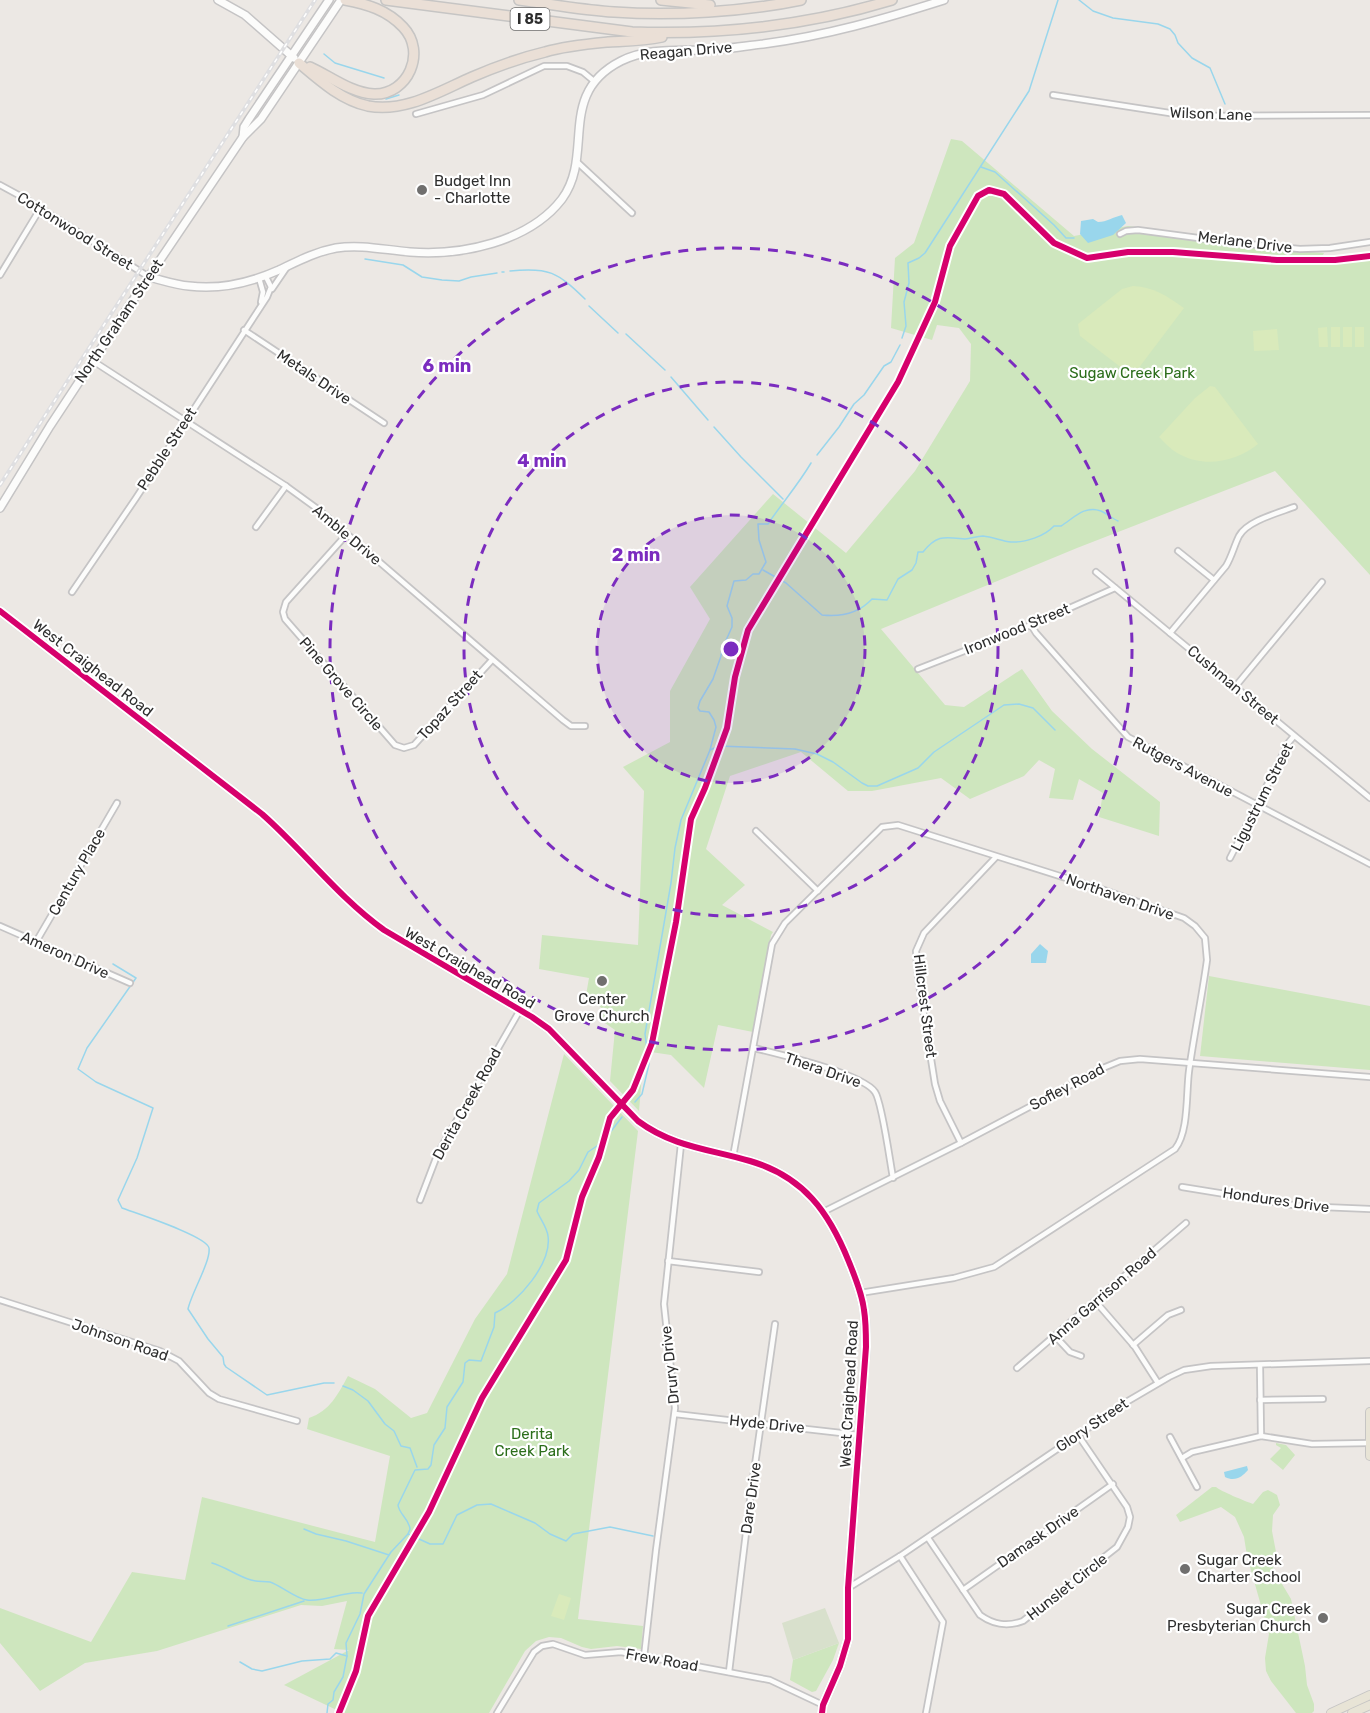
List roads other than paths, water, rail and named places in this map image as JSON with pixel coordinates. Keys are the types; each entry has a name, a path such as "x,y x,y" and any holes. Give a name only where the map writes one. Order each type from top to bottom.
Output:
{"highway":[{"path":"299,63 328,75 350,88 371,94 394,89 406,79 412,68 414,52 405,29 388,14 374,7 343,0"},
{"name":"I 85","path":"386,0 632,32 673,34 724,32 787,25 838,15 892,0"},
{"name":"I 85","path":"519,0 615,12 684,12 801,0"},
{"path":"661,0 699,5 760,6"},
{"path":"299,63 324,84 357,103 377,107 397,106 416,102 496,67 548,51 582,45 650,40 673,34"}],"main road":[{"path":"1370,1412 1370,1456"},
{"path":"1331,1713 1370,1695"},
{"path":"1352,1713 1370,1705"}],"street":[{"path":"218,0 245,15 299,63"},
{"name":"North Graham Street","path":"243,137 244,127 329,0"},
{"name":"North Graham Street","path":"0,508 148,277 243,137 261,119 343,0"},
{"name":"Reagan Drive","path":"148,277 201,287 230,285 262,276 322,251 344,247 438,252 467,249 495,241 533,225 554,208 568,189 574,174 579,116 585,98 595,82 622,60 648,52 705,50 809,37 862,25 944,0"},
{"path":"416,114 483,95 544,66 562,65 575,68 595,82"},
{"name":"Wilson Lane","path":"1053,95 1189,116 1370,115"},
{"path":"576,161 632,213"},
{"name":"Cottonwood Street","path":"0,186 97,242 148,277"},
{"path":"0,275 40,208"},
{"name":"Merlane Drive","path":"1120,234 1138,230 1300,249 1330,248 1370,242"},
{"name":"Pebble Street","path":"72,592 136,498 260,304 289,265"},
{"path":"260,304 263,292 262,276 269,279 271,287 267,297"},
{"name":"Metals Drive","path":"244,330 384,423"},
{"name":"Amble Drive","path":"93,361 286,486 319,510 571,726 585,726"},
{"path":"256,527 286,486"},
{"path":"1170,633 1231,559 1238,539 1245,528 1294,507"},
{"name":"Pine Grove Circle","path":"347,534 286,602 283,612 285,619 310,649 395,745 407,748"},
{"path":"1178,551 1214,580"},
{"name":"Cushman Street","path":"1096,572 1370,798"},
{"path":"1235,687 1322,582"},
{"name":"Ironwood Street","path":"918,669 1031,625 1115,588"},
{"name":"West Craighead Road","path":"0,611 262,814 283,832 363,916 541,1023 563,1042 638,1121 659,1135 681,1144 768,1167 786,1176 805,1191 824,1212 844,1251 860,1293 864,1310 866,1347 848,1588 848,1639 846,1651 823,1705 822,1713"},
{"name":"Rutgers Avenue","path":"1031,625 1128,737 1370,864"},
{"name":"Topaz Street","path":"407,748 414,745 492,660"},
{"name":"Ligustrum Street","path":"1230,858 1294,736"},
{"name":"Century Place","path":"36,942 117,803"},
{"name":"Northaven Drive","path":"733,1157 772,944 782,927 875,832 887,825 898,825 1104,890 1184,918 1195,926 1205,938 1207,952 1181,1139 1171,1153 994,1268 954,1278 860,1293"},
{"path":"756,831 818,891"},
{"name":"Hillcrest Street","path":"961,1143 940,1101 935,1084 916,951 924,933 996,857"},
{"name":"Ameron Drive","path":"0,926 129,984"},
{"name":"Derita Creek Road","path":"420,1200 438,1153 520,1010"},
{"name":"Thera Drive","path":"754,1048 820,1065 857,1080 874,1090 893,1178"},
{"name":"Sofley Road","path":"824,1212 1120,1061 1140,1059 1370,1077"},
{"name":"Drury Drive","path":"644,1657 675,1414 674,1381 664,1313 681,1144"},
{"name":"Hondures Drive","path":"1182,1187 1299,1206 1370,1209"},
{"name":"Anna Garrison Road","path":"1017,1368 1056,1337 1186,1223"},
{"path":"668,1262 759,1272"},
{"name":"Johnson Road","path":"0,1300 160,1351 179,1361 209,1393 219,1399 297,1420"},
{"path":"1095,1302 1133,1345 1158,1383"},
{"path":"1133,1345 1168,1315 1181,1310"},
{"name":"Dare Drive","path":"729,1672 775,1324"},
{"path":"1056,1337 1070,1352 1081,1356"},
{"name":"Glory Street","path":"848,1588 928,1538 1158,1383 1184,1370 1370,1361"},
{"path":"1260,1365 1261,1436"},
{"path":"1260,1400 1323,1399"},
{"name":"Hyde Drive","path":"675,1414 859,1435"},
{"name":"Hunslet Circle","path":"928,1538 980,1615 990,1622 1013,1625 1023,1621 1117,1547 1125,1536 1130,1517 1127,1507 1078,1435"},
{"path":"1182,1458 1192,1452 1261,1436 1312,1444 1369,1443"},
{"path":"1170,1437 1197,1486"},
{"name":"Damask Drive","path":"963,1590 1113,1484"},
{"path":"900,1556 943,1622 927,1713"},
{"name":"Frew Road","path":"497,1713 534,1652 542,1646 553,1644 585,1654 621,1652 770,1680 823,1705"}],"water":[{"path":"1122,215 1126,223 1113,235 1088,243 1080,234 1081,221 1093,219 1101,222"},
{"path":"1040,944 1048,951 1046,963 1031,963 1031,954"},
{"path":"1247,1466 1248,1470 1238,1478 1225,1477 1224,1472"}],"waterway":[{"path":"902,338 906,326 904,302 909,283 908,263 925,253 1029,91 1058,0"},
{"path":"1079,0 1093,11 1113,18 1158,24 1170,29 1178,43 1192,58 1210,68 1225,104"},
{"path":"324,54 335,63 384,78"},
{"path":"386,99 399,95"},
{"path":"981,167 995,172 1066,238 1074,238"},
{"path":"365,259 403,265 422,277 442,280 459,281 497,273"},
{"path":"510,271 534,270 552,273 585,299"},
{"path":"589,306 618,333"},
{"path":"626,334 665,370"},
{"path":"817,455 884,366 891,362 900,345"},
{"path":"671,377 708,420"},
{"path":"714,427 783,499"},
{"path":"635,1102 642,1094 649,1064 645,1034 681,820 710,750 716,727 709,712 700,711 698,708 713,679 722,649 732,627 732,618 727,606 734,581 746,580 753,574 759,574 766,562 759,540 758,524 768,524 811,463"},
{"path":"763,570 786,583 822,615 843,615 861,608 872,599 887,600 898,579 912,570 918,552 923,552 937,539 947,537 967,539 983,536 1011,542 1022,541 1040,536 1054,526 1061,526 1080,513 1089,510 1101,511 1118,521"},
{"path":"710,750 719,746 795,749 817,754 833,762 862,783 877,786 918,768 934,752 1004,705 1019,704 1033,708 1055,730"},
{"path":"113,964 136,978 87,1048 78,1069 96,1082 153,1108 137,1158 118,1200 122,1208 184,1231 205,1243 209,1248 207,1261 188,1309 223,1357 226,1367 267,1395 334,1383"},
{"path":"327,1713 328,1704 333,1700 334,1692 343,1677 347,1656 346,1643 360,1614 364,1594 391,1552 410,1529 398,1505 415,1470 428,1469 431,1465 434,1445 445,1428 447,1407 463,1382 465,1363 469,1360 481,1361 494,1327 495,1313 514,1301 532,1281 545,1258 548,1236 537,1211 539,1203 569,1181 579,1170 588,1152 597,1146 622,1117"},
{"path":"343,1386 368,1401 385,1424 394,1431 401,1446 410,1448 417,1467"},
{"path":"408,1534 430,1544 443,1544 457,1515 477,1505 491,1504 535,1523 550,1534 566,1541 573,1534 610,1527 653,1536"},
{"path":"304,1529 389,1555"},
{"path":"212,1563 251,1580 270,1582 307,1600 362,1593"},
{"path":"228,1626 304,1601"},
{"path":"240,1662 252,1669 262,1671 302,1661 330,1659 336,1653 347,1656"}],"railway":[{"path":"0,485 315,0"}],"place":[{"name":"Budget Inn - Charlotte","path":"422,190"},
{"name":"Center Grove Church","path":"602,981"},
{"name":"Sugar Creek Charter School","path":"1185,1569"},
{"name":"Sugar Creek Presbyterian Church","path":"1323,1618"}],"park label":[{"name":"Sugaw Creek Park","path":"1132,373"},
{"name":"Derita Creek Park","path":"532,1442"}]}
